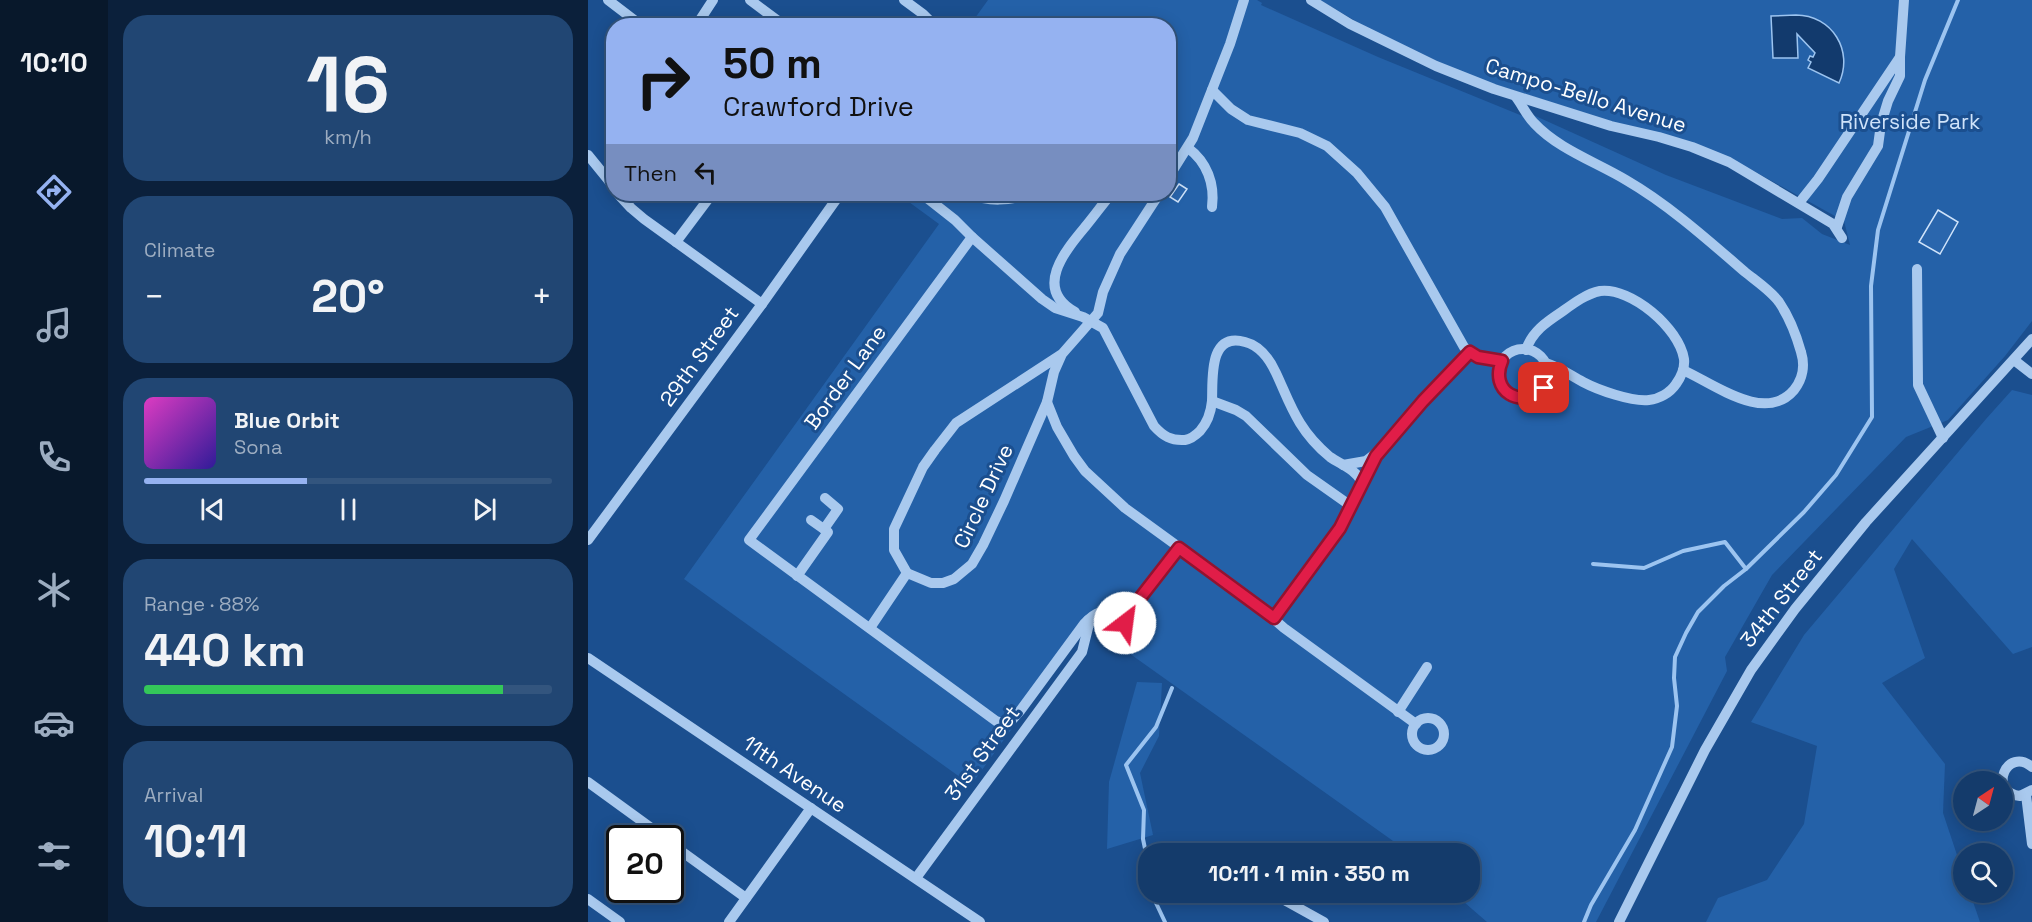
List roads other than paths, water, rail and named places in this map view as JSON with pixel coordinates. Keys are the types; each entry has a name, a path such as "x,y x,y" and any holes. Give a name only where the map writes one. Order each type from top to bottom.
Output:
{"street":[{"path":"608,0 632,18"},
{"path":"701,18 713,0"},
{"path":"750,0 774,18"},
{"path":"904,0 927,18"},
{"path":"1176,166 1188,148 1212,90 1244,0"},
{"name":"Campo-Bello Avenue","path":"1311,0 1350,24 1436,66 1516,97 1611,126 1692,147 1729,162 1836,227 1842,238"},
{"path":"1836,227 1847,197 1878,146 1881,124 1888,101 1900,76 1904,0"},
{"path":"1799,203 1818,179 1900,57"},
{"path":"1212,90 1231,109 1248,120 1300,133 1327,146 1357,173 1384,207 1464,347 1478,357 1502,361"},
{"path":"1516,97 1533,122 1552,140 1628,181 1700,234 1778,300 1793,326 1804,360 1801,382 1789,396 1772,403 1754,403 1731,395 1683,370"},
{"path":"1188,148 1202,163 1211,179 1212,207"},
{"path":"588,155 606,177"},
{"path":"625,201 637,213 762,304"},
{"path":"676,242 707,201"},
{"name":"29th Street","path":"588,540 835,201"},
{"path":"934,201 1049,304 1088,319"},
{"path":"1105,201 1072,241 1059,263 1054,281 1059,297 1071,310 1103,328 1154,426 1173,440 1188,440 1195,436 1206,422 1212,402 1213,369 1215,357 1220,348 1235,340 1251,343 1271,363 1301,424 1323,450 1356,473 1362,482"},
{"path":"870,628 907,573 894,550 894,528 923,466 956,423 1062,354 1088,319 1098,313 1102,292 1120,254 1154,201"},
{"name":"Border Lane","path":"797,576 749,540 972,237"},
{"path":"1917,269 1918,386 1943,438"},
{"path":"1526,350 1535,333 1550,319 1586,296 1599,291 1610,291 1645,306 1663,322 1684,358 1683,370 1672,390 1665,395 1648,400 1628,398 1593,387 1554,365 1546,363"},
{"name":"34th Street","path":"1619,922 1705,750 1751,670 1795,609 1860,530 2032,339"},
{"path":"1526,350 1540,356 1546,363 1548,376 1544,388 1538,394 1529,398 1518,398 1510,395 1503,388 1499,380 1499,368 1502,361 1513,351 1526,350"},
{"path":"1343,465 1366,461 1382,448 1470,352"},
{"name":"Circle Drive","path":"907,573 931,583 943,583 954,579 972,564 1004,501 1047,402 1054,372 1062,354"},
{"path":"2014,360 2032,374"},
{"path":"1047,402 1057,428 1085,471 1130,513 1416,724"},
{"path":"1212,402 1246,416 1307,475 1351,506"},
{"path":"1274,618 1332,540 1382,448"},
{"path":"824,529 838,509 825,498"},
{"path":"588,520 598,527"},
{"path":"811,520 828,532 797,576 996,721 1005,724 1020,711 1092,615 1103,611 1122,614 1130,611 1179,548"},
{"path":"1122,614 1134,642"},
{"name":"31st Street","path":"916,878 1082,652 1088,620"},
{"name":"11th Avenue","path":"588,658 980,922"},
{"path":"1398,712 1427,667"},
{"path":"2032,767 2023,762 2012,763 2004,771 2002,778 2004,787 2010,793 2017,796 2029,793 2032,844"},
{"path":"588,782 647,825"},
{"path":"729,922 811,808"},
{"path":"684,853 746,898"},
{"path":"588,899 620,922"},
{"path":"1290,903 1324,922"}],"waterway":[{"path":"1584,922 1591,905 1635,830 1672,747 1677,706 1674,678 1675,657 1686,633 1698,612 1804,512 1836,475 1872,417 1871,286 1878,230 1925,80 1958,0"},
{"path":"1593,564 1644,568 1683,551 1725,542 1746,569"},
{"path":"1144,843 1144,810 1126,765 1156,727 1172,688"},
{"path":"1156,903 1165,922"}],"park label":[{"name":"Riverside Park","path":"1910,121"}]}
